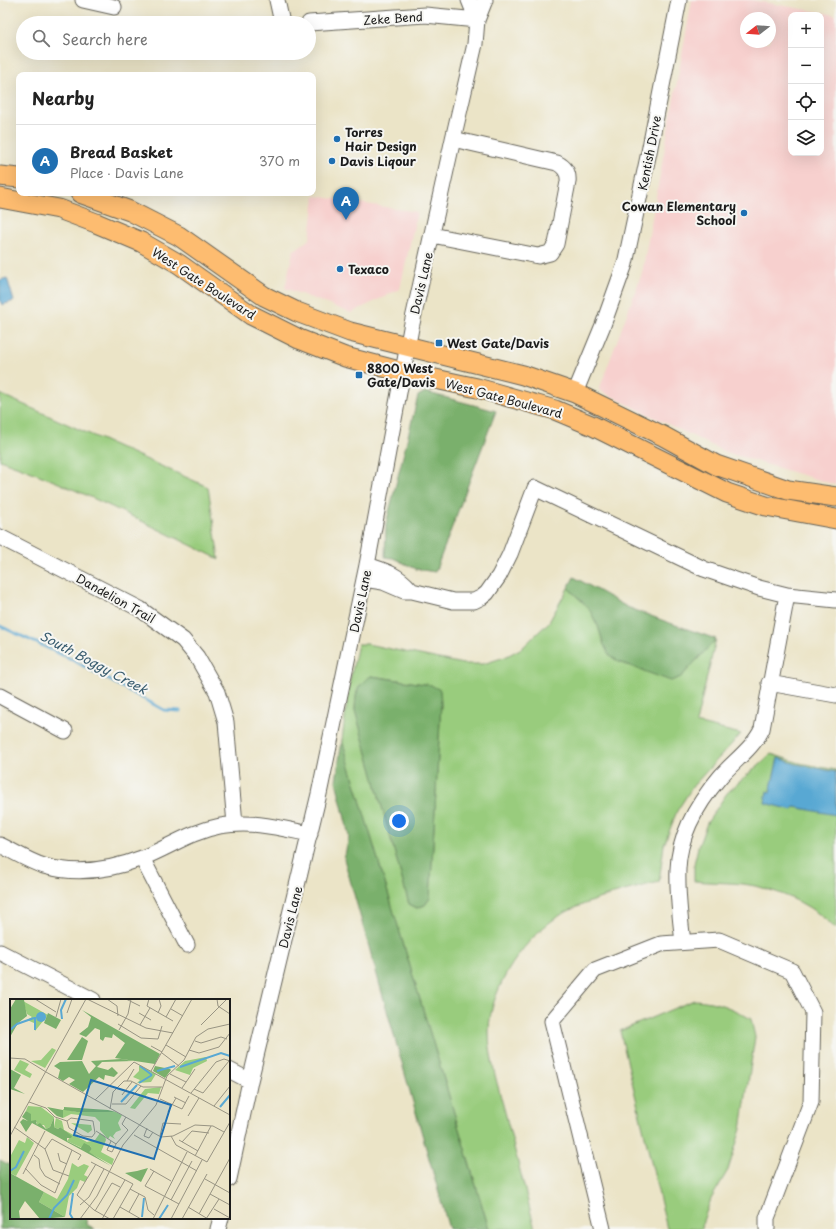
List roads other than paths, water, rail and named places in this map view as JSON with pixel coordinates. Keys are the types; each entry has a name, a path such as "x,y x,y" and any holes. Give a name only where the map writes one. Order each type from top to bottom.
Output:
{"main road":[{"path":"0,176 16,178"},
{"path":"0,185 16,186"},
{"name":"West Gate Boulevard","path":"88,196 130,211 179,236 264,296 296,312 350,332 523,375 575,393 663,436 716,465 788,490 836,497"},
{"name":"West Gate Boulevard","path":"0,198 59,209 96,222 135,239 179,264 250,315 299,339 345,357 403,372 477,388 555,410 593,426 726,492 766,506 836,519"},
{"path":"663,436 664,449 671,466"},
{"path":"781,509 836,512"}],"street":[{"path":"83,0 114,7"},
{"path":"278,0 281,16"},
{"name":"Davis Lane","path":"469,0 477,20"},
{"name":"Davis Lane","path":"230,1174 250,1081 310,834 366,572 407,347 475,44 477,20 485,0"},
{"name":"Kentish Drive","path":"575,393 604,325 625,264 679,0"},
{"name":"Zeke Bend","path":"316,23 425,15 477,20"},
{"path":"432,235 538,256 550,253 556,244 568,182 568,177 564,167 557,163 453,139"},
{"path":"366,572 393,574 404,582 412,591 453,601 474,601 487,593 499,576 510,554 535,488 704,569 759,588 787,595 836,600"},
{"name":"Dandelion Trail","path":"0,537 140,609 183,640 197,657 217,692 226,722 235,824"},
{"path":"683,942 679,904 678,869 685,833 695,811 705,796 719,778 759,735 762,729 769,683 787,595"},
{"path":"769,683 836,695"},
{"path":"0,696 65,731"},
{"path":"0,845 43,866 67,870 92,871 114,867 142,858 187,836 235,824 263,825 310,834"},
{"path":"142,858 188,945"},
{"path":"603,1229 552,1021 595,970 661,944 720,940 792,971 813,1012 811,1102 767,1218 767,1229"},
{"path":"0,952 91,999"},
{"path":"230,1071 250,1081"},
{"path":"218,1229 220,1219"}],"water":[{"path":"7,278 14,301 2,305 0,300 0,280"},
{"path":"778,758 796,764 836,772 836,815 794,807 793,810 765,803 767,791 770,792"}],"waterway":[{"name":"South Boggy Creek","path":"0,626 71,659 164,710 180,711"}],"place":[{"name":"Torres Hair Design","path":"337,139"},
{"name":"Davis Liqour","path":"332,161"},
{"name":"Cowan Elementary School","path":"744,213"},
{"name":"Bread Basket","path":"346,220"},
{"name":"Texaco","path":"340,269"},
{"name":"West Gate/Davis","path":"439,343"},
{"name":"8800 West Gate/Davis","path":"359,375"}]}
